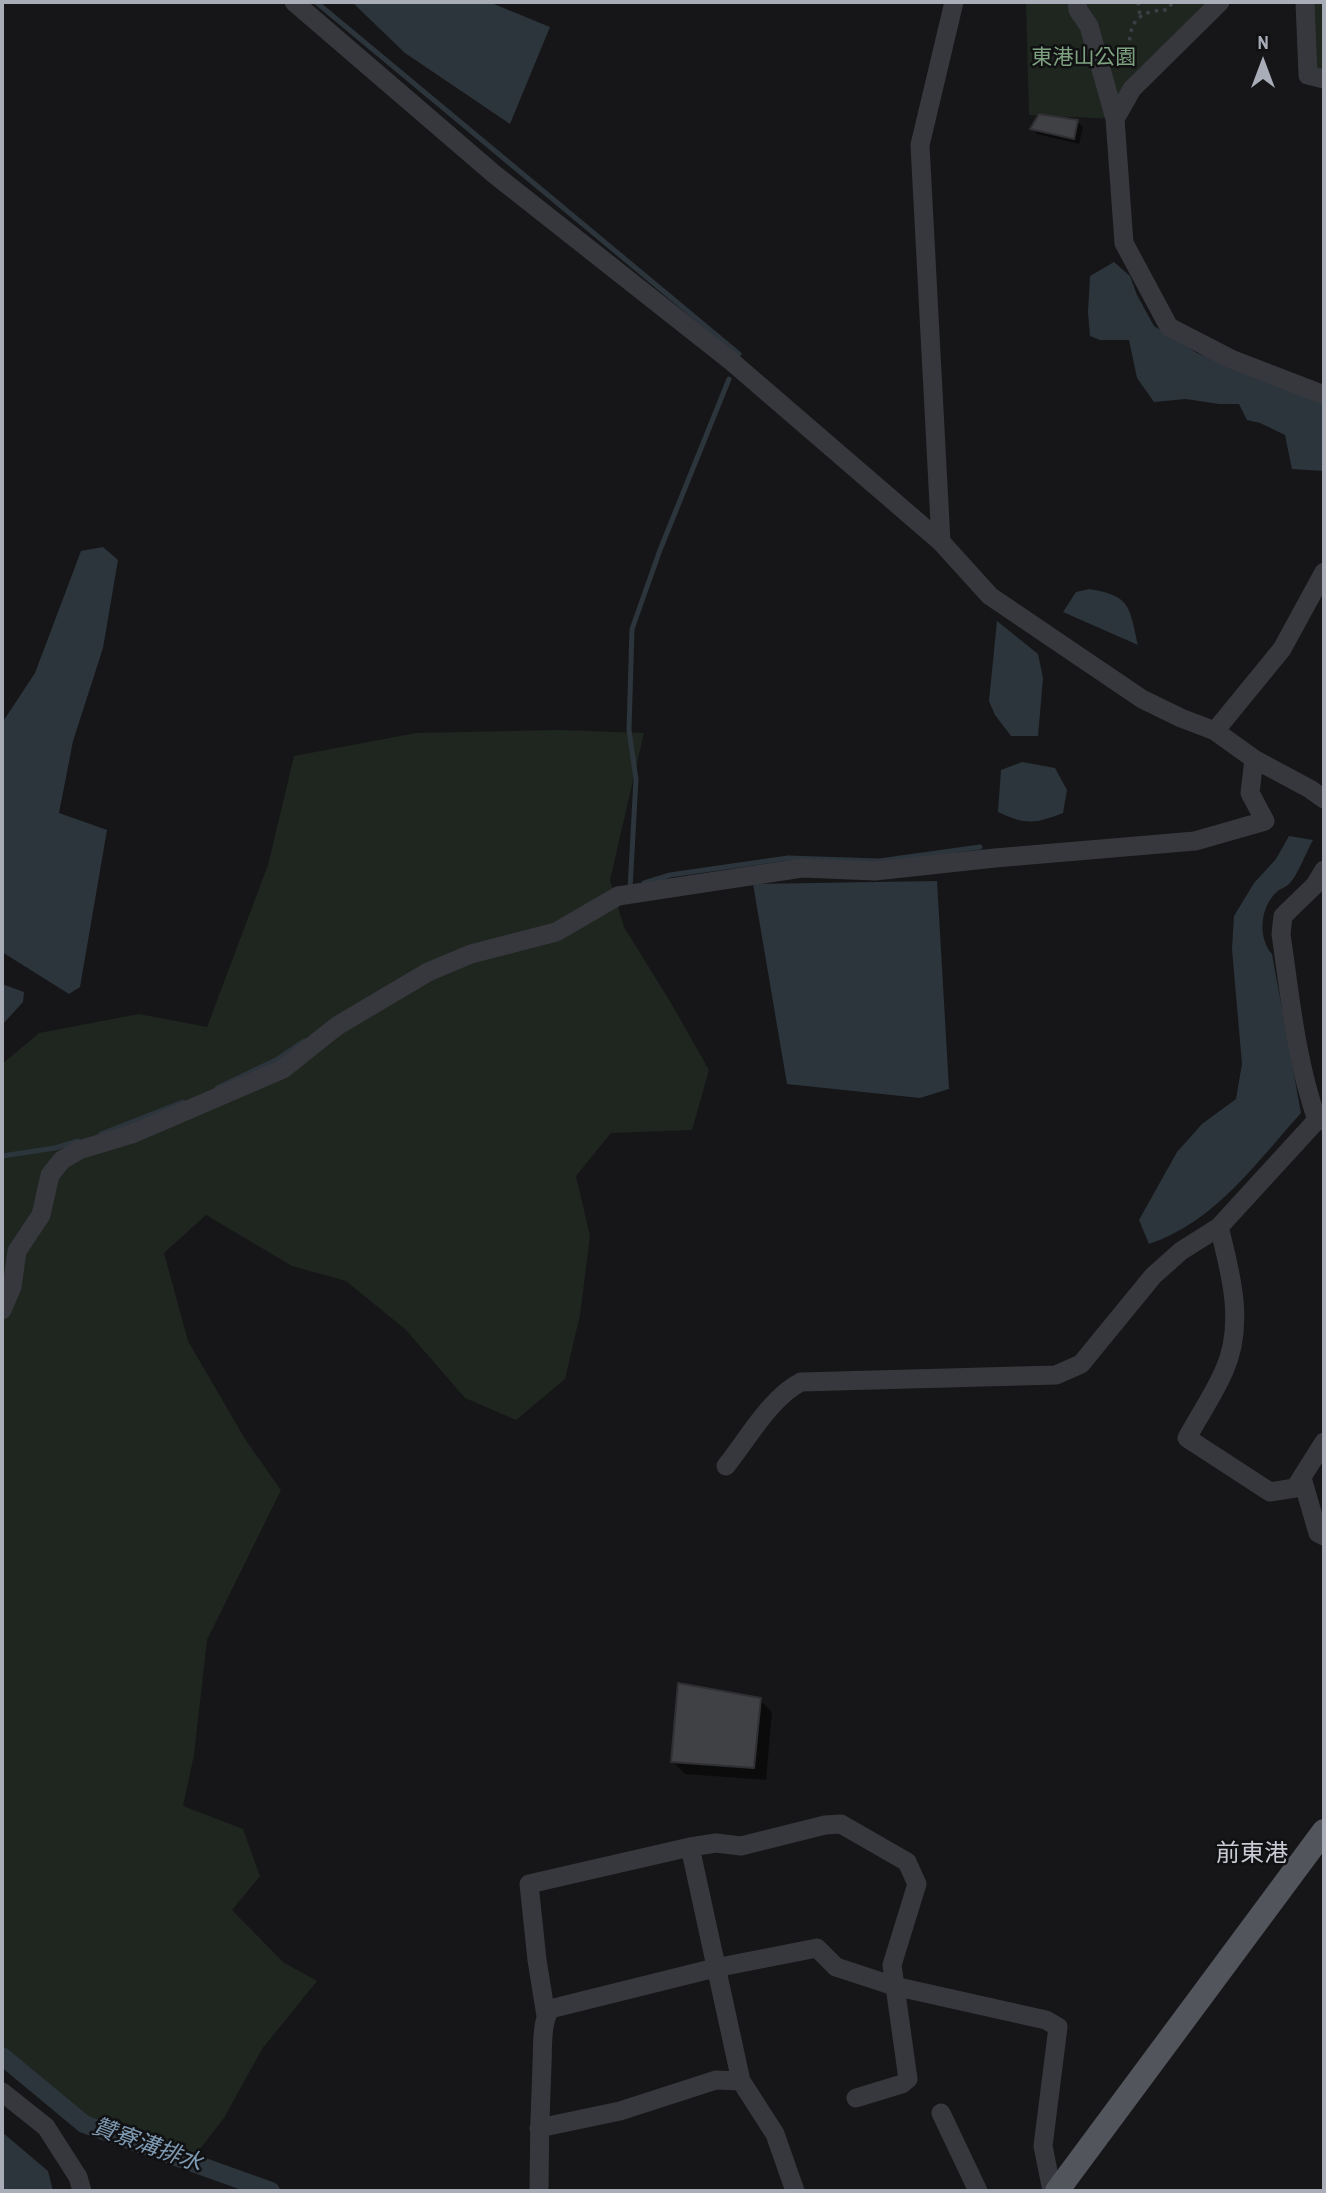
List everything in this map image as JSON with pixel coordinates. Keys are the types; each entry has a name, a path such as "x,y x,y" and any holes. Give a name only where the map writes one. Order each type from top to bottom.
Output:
{"main road":[{"path":"1054,2191 1324,1833"}],"street":[{"path":"294,2 494,174 731,361 941,542 990,596 1142,699 1181,718 1215,730 1255,760 1324,799"},
{"path":"941,542 920,145 954,2"},
{"path":"1077,2 1077,10 1089,26 1115,119 1124,243 1169,327 1231,359 1324,395"},
{"path":"1115,119 1132,89 1220,2"},
{"path":"1305,2 1308,75 1324,79"},
{"path":"1215,730 1282,649 1324,572"},
{"path":"2,1310 12,1287 17,1251 41,1215 50,1175 62,1160 79,1150 132,1134 283,1069 338,1026 428,972 471,954 556,932 578,917 618,897 656,889 802,867 875,871 1195,841 1265,821 1250,793 1255,760"},
{"path":"726,1466 779,1398 790,1387 801,1382 1056,1375 1081,1364 1153,1276 1181,1251 1219,1227 1321,1120 1308,1095 1281,934 1283,916 1315,886 1324,870"},
{"path":"1219,1227 1234,1286 1234,1328 1225,1369 1187,1438 1270,1492 1295,1488 1324,1442"},
{"path":"1301,1478 1318,1533 1324,1536"},
{"path":"539,2191 539,2128 546,2016 529,1884 690,1847 716,1843 741,1846 825,1825 841,1824 907,1862 917,1884 892,1965 908,2079 902,2084 856,2098"},
{"path":"690,1847 741,2081 775,2134 795,2191"},
{"path":"546,2016 550,2010 715,1968 817,1948 836,1968 894,1986 1046,2020 1058,2027 1043,2146 1054,2191"},
{"path":"539,2128 620,2111 716,2080 741,2081"},
{"path":"2,2092 46,2127 78,2177 82,2191"},
{"path":"941,2113 978,2191"}],"path":[{"path":"1138,2 1140,16"},
{"path":"1132,89 1129,46 1132,24 1140,16 1156,10 1167,10 1173,2"}],"green space":[{"name":"東港山公園","path":"1026,2 1220,2 1115,119 1029,115"},
{"path":"1305,2 1324,2 1324,79 1308,75"},
{"path":"559,730 644,733 610,880 624,927 709,1070 692,1130 611,1133 576,1176 590,1236 580,1315 565,1379 516,1420 465,1398 406,1330 346,1281 292,1266 206,1215 164,1253 188,1341 245,1439 281,1490 207,1640 194,1755 183,1806 243,1829 260,1876 232,1910 283,1962 317,1981 262,2049 224,2118 190,2162 84,2124 2,2056 2,1064 39,1033 139,1014 207,1027 268,865 294,756 416,733"}],"shaded area":[{"path":"352,2 489,2 550,27 510,124 405,53"},
{"path":"1114,262 1130,276 1154,326 1197,353 1324,403 1324,471 1292,469 1285,435 1247,420 1239,404 1186,399 1154,402 1137,378 1129,340 1100,340 1090,336 1090,276"},
{"path":"103,547 118,560 103,648 73,741 59,813 107,830 80,987 69,994 2,952 2,723 35,673 81,551"},
{"path":"1089,589 1113,595 1126,605 1138,645 1063,612 1076,592"},
{"path":"997,621 1038,654 1043,678 1038,736 1011,736 995,715 989,701"},
{"path":"1022,762 1055,768 1067,790 1063,813 1045,819 1023,821 998,812 1001,770"},
{"path":"1289,836 1313,840 1292,880 1273,896 1268,904 1264,912 1263,930 1267,947 1272,954 1301,1113 1251,1171 1214,1206 1173,1234 1149,1244 1139,1220 1177,1152 1202,1124 1236,1099 1242,1064 1232,949 1234,916 1254,883 1276,859"},
{"path":"937,881 949,1089 920,1098 787,1084 753,884"},
{"path":"2,984 24,992 23,1002 2,1025"},
{"path":"2,2132 48,2171 53,2191 2,2191"}],"building":[{"path":"1039,114 1078,120 1074,139 1030,129"},
{"path":"678,1683 761,1698 754,1768 671,1762"}],"waterway":[{"path":"316,2 739,354"},
{"path":"630,889 636,779 629,730 632,629 660,550 729,379"},
{"path":"644,883 670,875 788,858 879,861 980,847"},
{"path":"217,1088 276,1060 304,1041"},
{"path":"101,1134 183,1102"},
{"path":"2,1156 55,1148 78,1141"},
{"name":"贊寮溝排水","path":"2,2056 84,2124 271,2191"}],"district":[{"name":"前東港","path":"1252,1855"}]}
